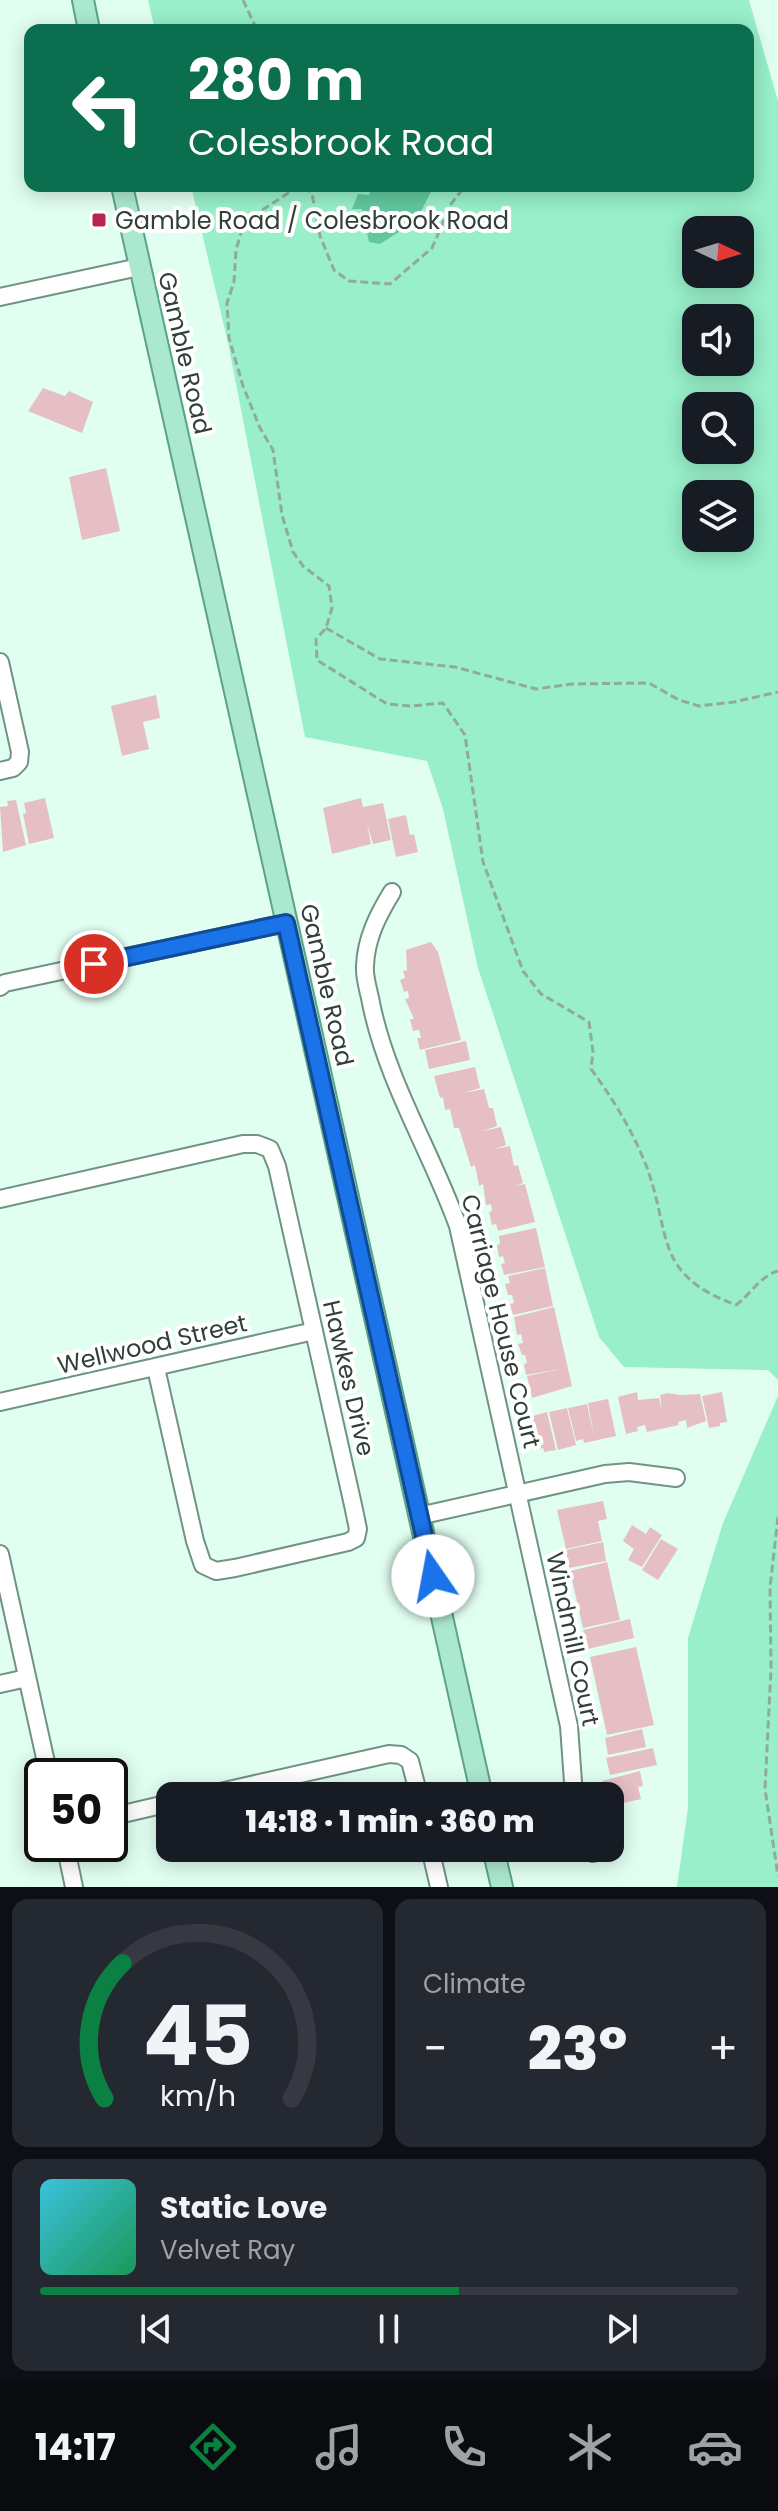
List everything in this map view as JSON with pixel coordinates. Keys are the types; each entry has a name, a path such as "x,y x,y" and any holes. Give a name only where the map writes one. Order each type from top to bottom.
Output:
{"main road":[{"path":"83,0 88,24"},
{"name":"Gamble Road","path":"123,192 479,1782"},
{"path":"496,1862 502,1887"}],"street":[{"path":"0,297 139,267"},
{"path":"0,662 20,752 19,762 13,768 1,771"},
{"name":"Carriage House Court","path":"392,892 374,922 364,968 385,1058 458,1226 517,1494"},
{"path":"2,984 286,923"},
{"name":"Hawkes Drive","path":"0,1199 243,1144 257,1144 270,1149 275,1156 358,1529 356,1538 235,1568 216,1571 203,1565 156,1368"},
{"name":"Wellwood Street","path":"0,1402 314,1331"},
{"path":"419,1516 617,1473 676,1478"},
{"name":"Windmill Court","path":"517,1494 569,1726 573,1782"},
{"path":"0,1554 45,1758"},
{"path":"0,1684 27,1678"},
{"path":"264,1782 389,1754 401,1755 410,1761 415,1782"},
{"path":"128,1813 156,1806"},
{"path":"69,1862 74,1887"},
{"path":"433,1862 439,1887"}],"path":[{"path":"243,0 254,24"},
{"path":"292,192 244,222 236,250 234,282 227,303 229,338 243,386 260,428 273,450 282,515 293,552 303,566 329,586 332,608 326,628 316,639 317,660 387,704 410,706 443,703 465,735 483,862 523,971 541,994 589,1022 593,1052 591,1069 618,1106 646,1167 664,1234 680,1270 687,1279 713,1297 736,1305 750,1295 762,1278 778,1271"},
{"path":"310,192 320,236 334,270 349,281 390,284 432,248 451,204 460,192"},
{"path":"326,628 380,659 455,667 536,689 572,684 649,683 679,700 699,706 778,692"},
{"path":"778,1517 770,1587 771,1669 765,1789 778,1876"}],"shaded area":[{"path":"148,0 749,0 778,101 778,1380 768,1370 624,1367 599,1337 478,968 443,809 427,761 305,737 228,343 192,192 754,192 754,24 154,24"},
{"path":"370,192 431,192 416,221 380,244 369,242 362,209 352,209 358,194 369,195"},
{"path":"778,1396 778,1887 677,1887 688,1808 688,1638 723,1523"}],"building":[{"path":"43,388 65,396 69,391 93,402 82,433 28,411"},
{"path":"106,468 120,531 82,540 69,477"},
{"path":"156,695 160,718 143,722 149,749 122,756 111,706"},
{"path":"45,798 54,838 29,844 24,803"},
{"path":"361,798 363,807 383,803 391,840 373,844 367,824 371,844 332,854 323,808"},
{"path":"16,800 26,845 3,852 0,807 8,806 7,801"},
{"path":"406,815 418,852 396,857 388,819"},
{"path":"431,942 438,952 461,1040 420,1050 419,1030 413,1031 410,1019 414,1019 405,999 409,998 408,991 404,992 400,980 405,978 403,971 407,970 406,950"},
{"path":"466,1041 470,1060 429,1069 425,1050"},
{"path":"475,1067 480,1088 463,1093 484,1089 497,1126 483,1131 501,1127 506,1145 495,1149 510,1146 514,1166 518,1165 523,1183 515,1186 525,1184 535,1222 498,1231 496,1224 492,1225 491,1204 486,1205 483,1184 479,1186 475,1165 471,1167 459,1128 454,1128 450,1109 445,1110 443,1097 440,1098 434,1076"},
{"path":"536,1228 545,1267 504,1275 501,1264 505,1263 503,1256 499,1257 497,1245 500,1244 499,1236"},
{"path":"545,1268 553,1306 513,1315 510,1304 514,1303 512,1295 508,1295 505,1284 510,1283 508,1276"},
{"path":"554,1307 572,1386 532,1398 527,1376 561,1369 526,1375 525,1355 522,1355 518,1344 523,1343 521,1334 517,1335 514,1317"},
{"path":"637,1392 638,1400 659,1398 662,1412 660,1395 700,1394 706,1421 687,1428 686,1420 678,1422 679,1425 647,1432 645,1425 637,1427 638,1431 626,1434 618,1397"},
{"path":"722,1392 727,1422 709,1428 702,1396"},
{"path":"608,1399 616,1436 584,1443 583,1439 576,1441 568,1408 587,1404 594,1436 588,1403"},
{"path":"567,1408 576,1445 558,1450 549,1412"},
{"path":"547,1412 556,1450 544,1452 543,1448 536,1450 529,1417"},
{"path":"603,1501 607,1519 598,1521 602,1541 566,1549 557,1510"},
{"path":"632,1525 646,1534 650,1527 662,1535 642,1567 628,1560 634,1549 623,1541"},
{"path":"661,1539 678,1549 658,1580 642,1570"},
{"path":"603,1542 606,1561 569,1568 566,1550"},
{"path":"607,1562 620,1620 583,1628 570,1571"},
{"path":"630,1619 634,1638 588,1649 583,1630"},
{"path":"636,1647 654,1725 607,1735 590,1657"},
{"path":"642,1729 646,1747 608,1755 605,1738"},
{"path":"653,1748 657,1765 610,1775 606,1758"},
{"path":"640,1771 643,1786 638,1787 641,1799 624,1803 624,1782 602,1781"}],"place":[{"name":"Gamble Road / Colesbrook Road","path":"99,220"}],"route":[{"path":"94,964 286,923 433,1576"}]}
